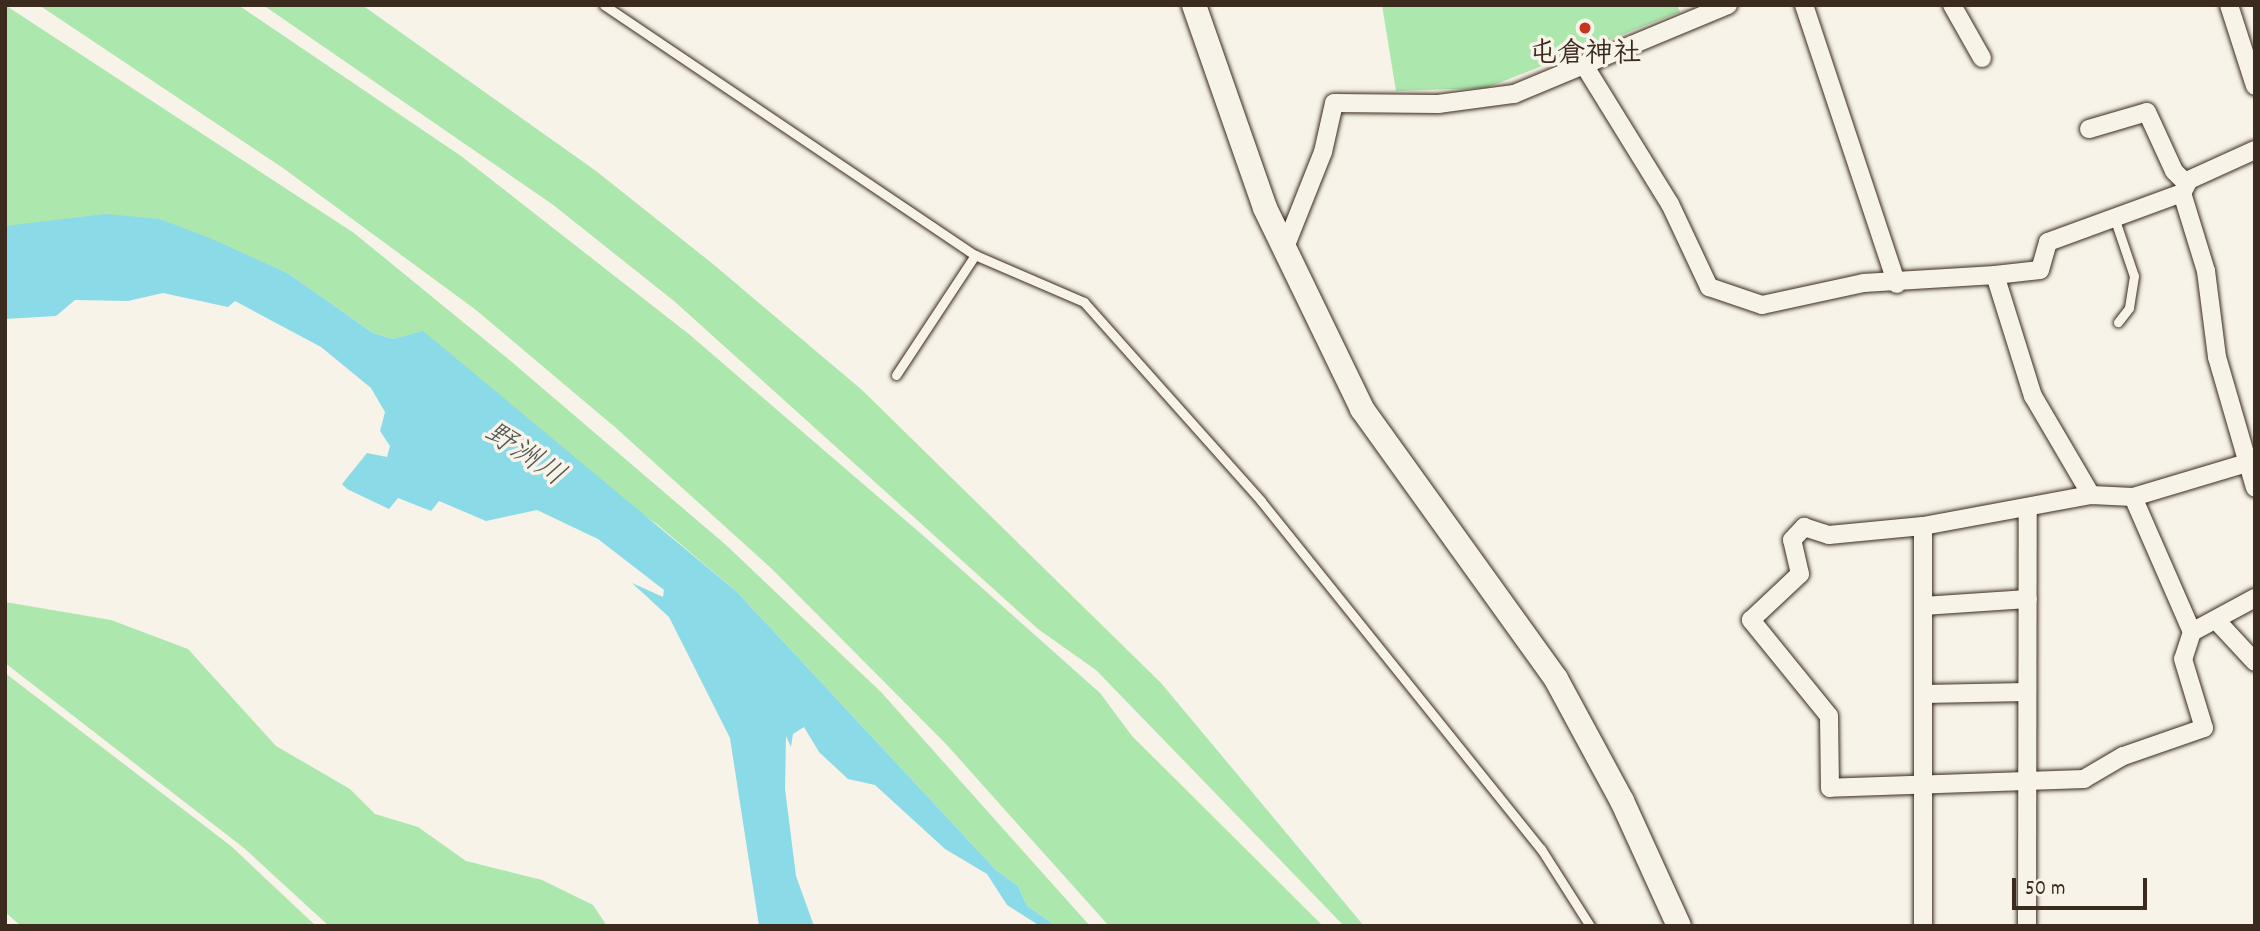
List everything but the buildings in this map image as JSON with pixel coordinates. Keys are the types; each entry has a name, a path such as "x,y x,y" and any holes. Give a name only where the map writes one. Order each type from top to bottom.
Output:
{"street":[{"path":"1194,5 1284,250 1362,409 1556,679 1622,801 1679,926"},
{"path":"1284,250 1323,152 1334,103 1471,102 1514,94 1728,5"},
{"path":"1804,5 1897,284"},
{"path":"1952,5 1982,58"},
{"path":"2229,5 2255,86"},
{"path":"1584,65 1671,204 1709,288 1762,305 1815,290 2040,270 2048,242 2184,188 2255,150"},
{"path":"2089,129 2147,112 2184,188 2255,488"},
{"path":"1995,275 2033,396 2091,495"},
{"path":"2247,463 2133,496 2091,495 1923,526 1829,535 1804,527 1792,540 1800,574 1751,620 1829,716 1830,788 2027,785 2084,779 2123,757 2204,728 2183,659 2182,645 2192,632 2255,598"},
{"path":"2133,496 2192,632"},
{"path":"2027,926 2028,507"},
{"path":"1923,526 1923,926"},
{"path":"1923,606 2028,599"},
{"path":"2216,620 2255,662"},
{"path":"1924,694 2027,692"}],"lane":[{"path":"604,5 975,255 1084,302 1121,337 1541,849 1590,926"},
{"path":"2114,217 2134,276 2129,308 2118,322"},
{"path":"895,375 975,255"}],"green space":[{"path":"5,5 354,233 507,358 726,545 881,692 1090,926 1056,926 1027,906 1018,886 996,870 737,592 658,525 394,339 373,333 289,274 160,219 5,226"},
{"path":"39,5 238,5 461,156 690,335 926,538 1100,693 1132,736 1323,926 1109,926 946,744 772,569 616,428 476,310 283,168"},
{"path":"263,5 362,5 596,171 713,264 862,390 1161,683 1364,926 1344,926 1096,670 1038,629 674,301 552,204"},
{"path":"1382,5 1677,5 1680,12 1486,88 1396,91"},
{"path":"5,602 111,620 188,649 276,746 350,789 375,814 418,827 466,861 542,880 593,905 607,926 329,926 244,848 5,663"},
{"path":"5,673 231,846 316,926 21,926 5,912"}],"water":[{"name":"野洲川","path":"106,214 160,219 212,239 289,274 373,333 394,339 423,331 737,592 996,870 1018,886 1027,906 1056,926 1040,926 1007,905 987,874 945,849 875,785 848,779 819,752 804,727 793,734 791,747 786,736 785,789 796,876 814,926 759,926 730,738 669,617 632,583 663,597 664,590 598,539 537,510 486,521 439,501 431,511 398,498 389,509 347,489 342,484 367,453 387,457 390,446 380,431 385,412 371,388 321,347 235,301 228,307 163,293 128,301 75,300 56,316 5,319 5,226"}],"place":[{"name":"屯倉神社","path":"1585,28"}]}
